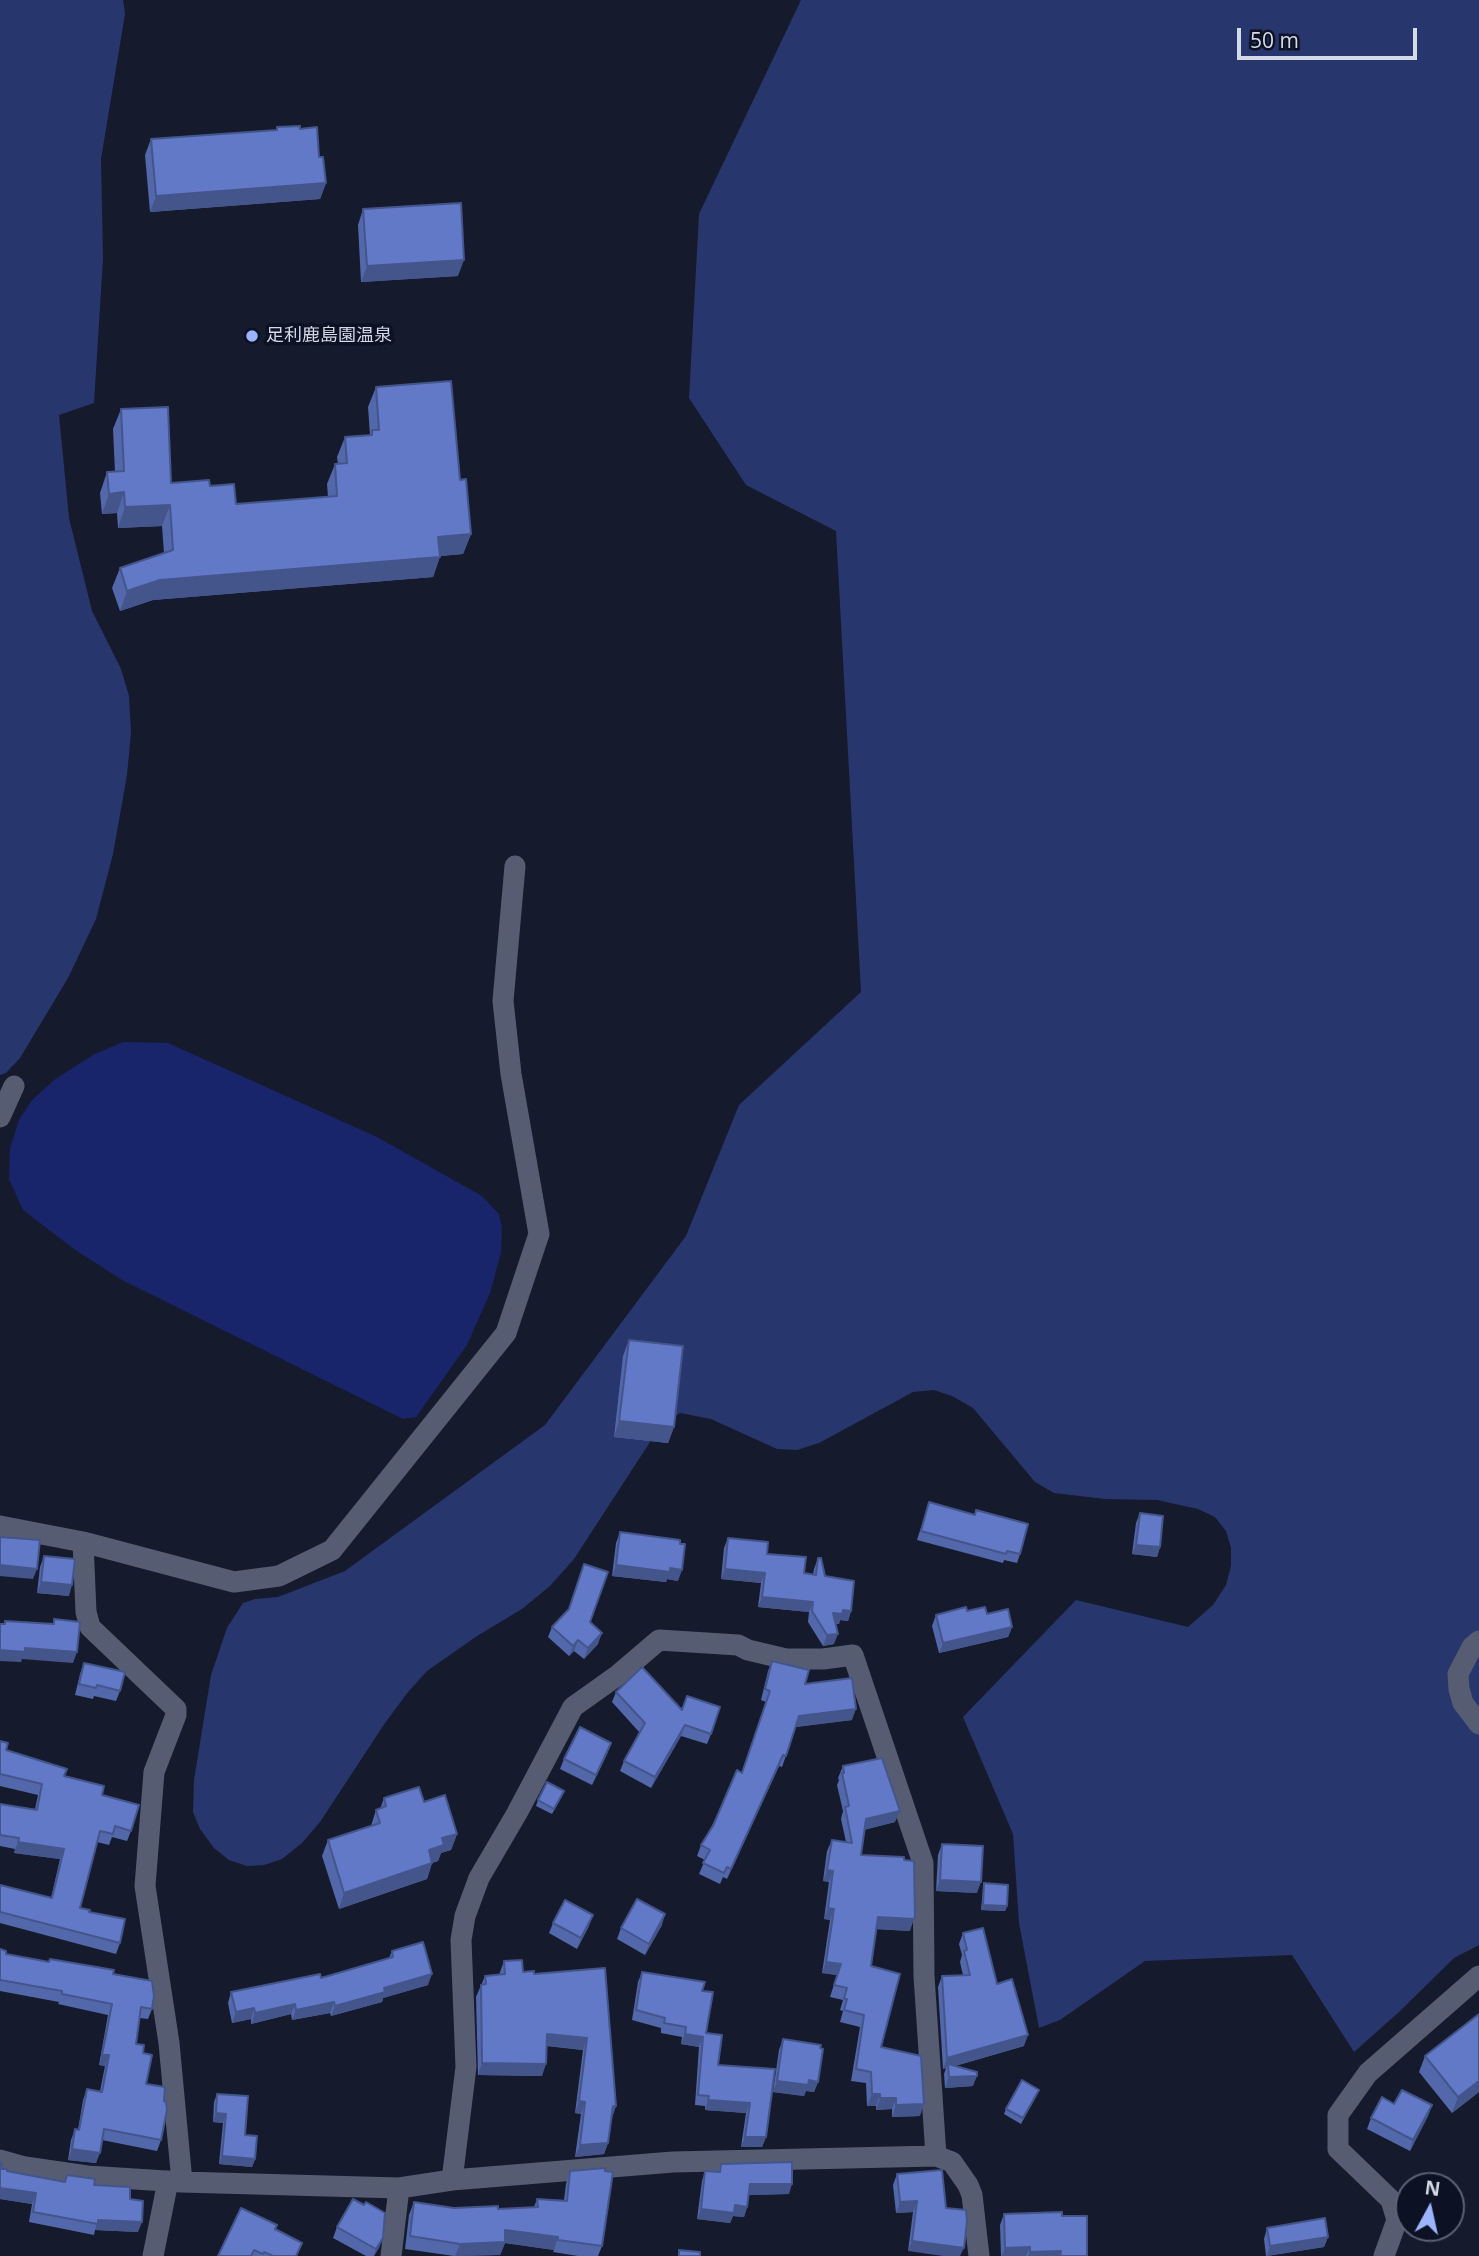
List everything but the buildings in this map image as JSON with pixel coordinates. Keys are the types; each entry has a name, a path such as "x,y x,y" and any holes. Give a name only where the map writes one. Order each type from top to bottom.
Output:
{"street":[{"path":"0,1526 83,1542 233,1582 279,1576 332,1550 506,1333 539,1234 511,1074 503,1001 515,866"},
{"path":"0,1117 15,1086"},
{"path":"83,1542 86,1612 90,1627 176,1709 154,1772 145,1886 169,2043 175,2181 153,2256"},
{"path":"452,2180 466,2067 461,1940 465,1916 479,1878 573,1707 618,1675 659,1640 738,1645 786,1659 853,1656 923,1863 923,1976 936,2156"},
{"path":"1479,1641 1472,1647 1458,1674 1463,1703 1479,1724"},
{"path":"1384,2256 1397,2220 1391,2200 1338,2149 1338,2115 1368,2073 1479,1976"},
{"path":"0,2160 25,2167 87,2176 398,2188 452,2180 673,2162 936,2156 952,2162 968,2185 972,2195 979,2256"},
{"path":"391,2256 398,2188"}],"shaded area":[{"path":"0,0 123,0 125,14 101,159 103,259 94,403 59,415 69,518 92,611 121,669 129,696 131,732 127,775 113,854 96,919 68,978 20,1058 6,1073 0,1075"},
{"path":"801,0 1479,0 1479,1945 1454,1958 1354,2052 1292,1955 1145,1961 1060,2020 1039,2028 1019,1923 1013,1834 963,1717 1076,1600 1188,1627 1213,1605 1226,1585 1231,1566 1231,1548 1226,1531 1215,1517 1198,1509 1157,1500 1105,1499 1054,1493 1035,1482 973,1408 934,1390 913,1392 819,1443 797,1450 777,1449 711,1419 680,1413 669,1420 652,1439 574,1559 550,1586 522,1609 427,1671 408,1692 320,1822 302,1843 282,1859 264,1865 247,1866 229,1860 214,1848 200,1829 193,1812 194,1780 211,1675 227,1628 243,1603 278,1597 345,1571 545,1425 686,1236 739,1105 861,992 836,531 746,485 689,398 699,214"},
{"path":"123,1042 168,1043 377,1137 482,1196 499,1214 502,1227 501,1253 490,1293 467,1345 416,1417 403,1419 122,1280 74,1249 23,1210 9,1179 10,1148 19,1120 32,1100 54,1080 93,1055"}],"place":[{"name":"足利鹿島園温泉","path":"252,336"}]}
